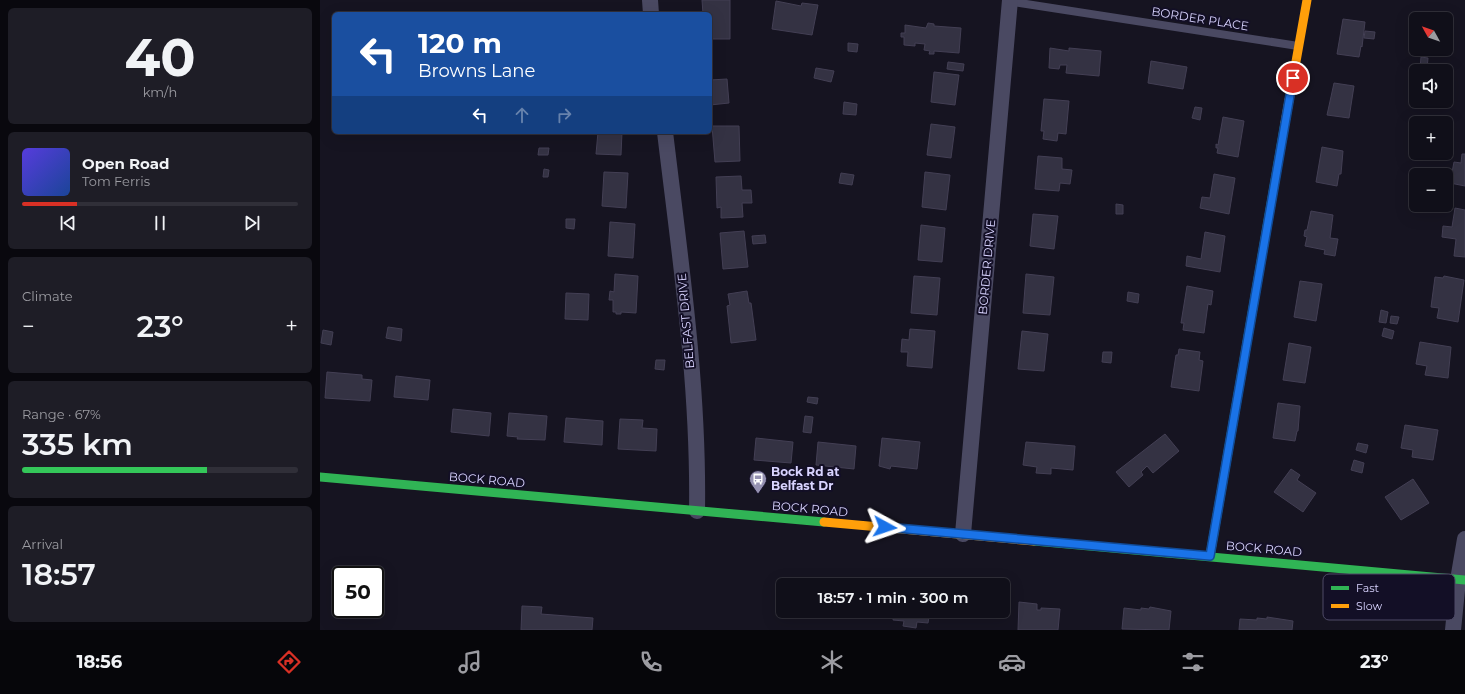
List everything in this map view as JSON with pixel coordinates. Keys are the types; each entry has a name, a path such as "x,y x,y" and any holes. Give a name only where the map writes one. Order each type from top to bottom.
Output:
{"main road":[{"path":"1210,556 1307,0"},
{"name":"BOCK ROAD","path":"320,477 1399,574"}],"street":[{"path":"650,0 652,12"},
{"name":"BORDER DRIVE","path":"963,534 1008,1"},
{"name":"BELFAST DRIVE","path":"665,134 688,330 698,468 697,511"},
{"path":"1455,619 1462,580 1465,538"},
{"path":"1453,630 1455,620"}],"lane":[{"name":"BORDER PLACE","path":"1008,1 1299,47"}],"building":[{"path":"702,0 730,0 730,39 712,39 712,12 703,12"},
{"path":"776,1 801,6 802,3 818,5 812,35 772,29"},
{"path":"1343,19 1365,22 1362,47 1361,46 1359,57 1337,54"},
{"path":"928,23 934,24 934,26 961,28 959,53 934,51 934,54 929,54 930,51 924,50 925,44 915,43 915,46 904,45 904,37 901,37 901,33 905,33 905,25 926,28"},
{"path":"1365,31 1375,32 1374,39 1364,38"},
{"path":"848,43 858,44 857,52 848,51"},
{"path":"1050,48 1069,51 1069,48 1101,51 1099,76 1066,73 1067,65 1060,65 1059,69 1049,68"},
{"path":"1421,57 1428,58 1427,64 1420,64"},
{"path":"1151,61 1187,67 1183,89 1148,83"},
{"path":"948,62 964,64 963,71 947,69"},
{"path":"816,68 834,71 831,82 814,78"},
{"path":"934,72 959,75 955,105 931,102"},
{"path":"727,79 729,103 712,105 712,80"},
{"path":"1334,83 1354,86 1349,118 1327,115"},
{"path":"1044,99 1069,101 1066,134 1058,133 1057,141 1043,139 1044,131 1041,131"},
{"path":"844,102 857,104 856,115 843,114"},
{"path":"1195,107 1202,108 1200,120 1192,118"},
{"path":"1223,117 1244,121 1238,157 1217,153 1218,148 1216,148 1216,144 1218,145"},
{"path":"931,124 955,127 951,158 927,155"},
{"path":"712,126 739,126 740,161 715,162"},
{"path":"598,134 622,134 621,155 596,154"},
{"path":"1322,147 1343,151 1341,174 1339,174 1337,186 1316,182"},
{"path":"539,148 549,148 548,155 538,155"},
{"path":"1462,154 1465,154 1465,186 1453,184 1454,162 1461,163"},
{"path":"1038,156 1062,158 1062,169 1072,170 1070,184 1060,183 1059,191 1035,189"},
{"path":"544,169 549,170 548,177 543,177"},
{"path":"604,172 628,173 626,208 602,206"},
{"path":"925,172 950,175 946,210 922,207"},
{"path":"841,173 854,175 852,185 839,183"},
{"path":"1214,174 1235,178 1229,214 1200,208 1202,197 1210,198"},
{"path":"741,176 742,190 751,190 752,203 742,203 743,217 721,218 721,207 717,208 716,177"},
{"path":"1116,204 1123,205 1123,214 1116,214"},
{"path":"1455,208 1465,210 1465,257 1454,256 1456,239 1442,237 1443,226 1452,227"},
{"path":"1311,211 1333,215 1330,238 1338,239 1335,256 1324,254 1325,250 1305,246 1307,237 1304,236 1305,230 1307,230"},
{"path":"1033,214 1058,216 1054,249 1030,246"},
{"path":"566,219 575,219 574,229 566,228"},
{"path":"610,222 635,224 633,258 608,256"},
{"path":"921,225 945,228 942,262 918,260"},
{"path":"744,231 748,267 723,269 720,233"},
{"path":"1205,232 1225,236 1220,272 1186,266 1187,256 1201,259"},
{"path":"765,235 766,243 753,244 752,236"},
{"path":"615,274 638,276 636,313 621,312 621,314 616,314 616,312 613,312 613,300 609,300 610,291 614,292"},
{"path":"1026,274 1054,277 1050,315 1023,313"},
{"path":"914,276 940,278 937,315 911,313"},
{"path":"1444,276 1464,280 1458,322 1437,318 1439,308 1431,307 1435,277 1443,278"},
{"path":"1300,281 1322,284 1316,321 1294,317"},
{"path":"1187,286 1213,291 1211,305 1208,304 1204,333 1183,330 1184,323 1181,323"},
{"path":"747,291 749,303 751,303 756,340 731,343 727,306 730,305 728,294"},
{"path":"1128,292 1139,294 1138,303 1127,301"},
{"path":"566,293 589,294 588,320 565,319"},
{"path":"1381,310 1388,312 1386,323 1379,322"},
{"path":"1391,316 1399,317 1397,324 1390,323"},
{"path":"388,327 402,329 401,341 386,338"},
{"path":"1384,328 1394,331 1392,339 1382,336"},
{"path":"910,329 935,331 932,368 907,366 908,352 901,352 902,339 909,340"},
{"path":"323,330 333,332 331,345 321,343"},
{"path":"1022,331 1048,334 1044,371 1018,369"},
{"path":"1420,342 1451,347 1448,378 1425,375 1427,366 1416,364"},
{"path":"1289,343 1311,347 1305,383 1283,380"},
{"path":"1179,349 1200,352 1199,360 1203,361 1199,391 1171,387 1176,355 1178,355"},
{"path":"1103,352 1112,352 1111,363 1102,362"},
{"path":"656,360 665,360 664,370 655,369"},
{"path":"327,372 362,375 362,379 372,380 370,401 325,398"},
{"path":"396,376 430,380 428,400 394,397"},
{"path":"808,397 818,398 817,404 807,402"},
{"path":"1278,403 1300,406 1298,431 1295,441 1273,438"},
{"path":"453,409 491,413 489,436 451,432"},
{"path":"509,413 547,416 545,440 517,439 518,437 507,436"},
{"path":"805,416 813,417 811,433 803,432"},
{"path":"566,418 603,421 602,445 564,442"},
{"path":"620,419 643,420 642,428 657,429 656,451 618,449"},
{"path":"1405,425 1438,430 1433,460 1412,457 1413,450 1401,448"},
{"path":"1165,434 1179,451 1153,473 1147,466 1141,472 1143,475 1129,487 1116,472"},
{"path":"756,438 793,442 791,463 754,460"},
{"path":"882,438 920,442 917,469 891,466 890,469 879,466"},
{"path":"818,442 856,446 854,469 816,465"},
{"path":"1026,442 1075,446 1073,470 1051,468 1051,474 1036,473 1037,467 1023,465"},
{"path":"1358,443 1368,445 1366,453 1356,450"},
{"path":"1354,460 1364,463 1362,473 1351,470"},
{"path":"1291,469 1300,475 1297,480 1316,493 1303,512 1274,492"},
{"path":"1413,479 1429,503 1401,520 1385,497"},
{"path":"1019,602 1037,604 1037,610 1041,610 1041,608 1060,609 1058,630 1018,630"},
{"path":"522,606 542,607 541,614 593,618 592,630 521,630"},
{"path":"1150,607 1171,611 1169,630 1122,629 1124,608 1141,610 1141,608 1149,609"},
{"path":"1267,617 1293,621 1292,630 1239,630 1240,619 1257,620 1257,618 1267,619"},
{"path":"893,618 929,618 928,623 917,622 916,628 903,626 904,621 893,620"}],"traffic: fast":[{"path":"1210,556 1285,123"},
{"path":"320,477 824,522"},
{"path":"1034,541 1399,574"},
{"path":"1455,579 1465,580"}],"traffic: slow":[{"path":"1285,123 1307,0"},
{"path":"824,522 1034,541"}],"place":[{"name":"Bock Rd at Belfast Dr","path":"758,494"}],"route":[{"path":"885,527 1210,556 1293,78"}]}
